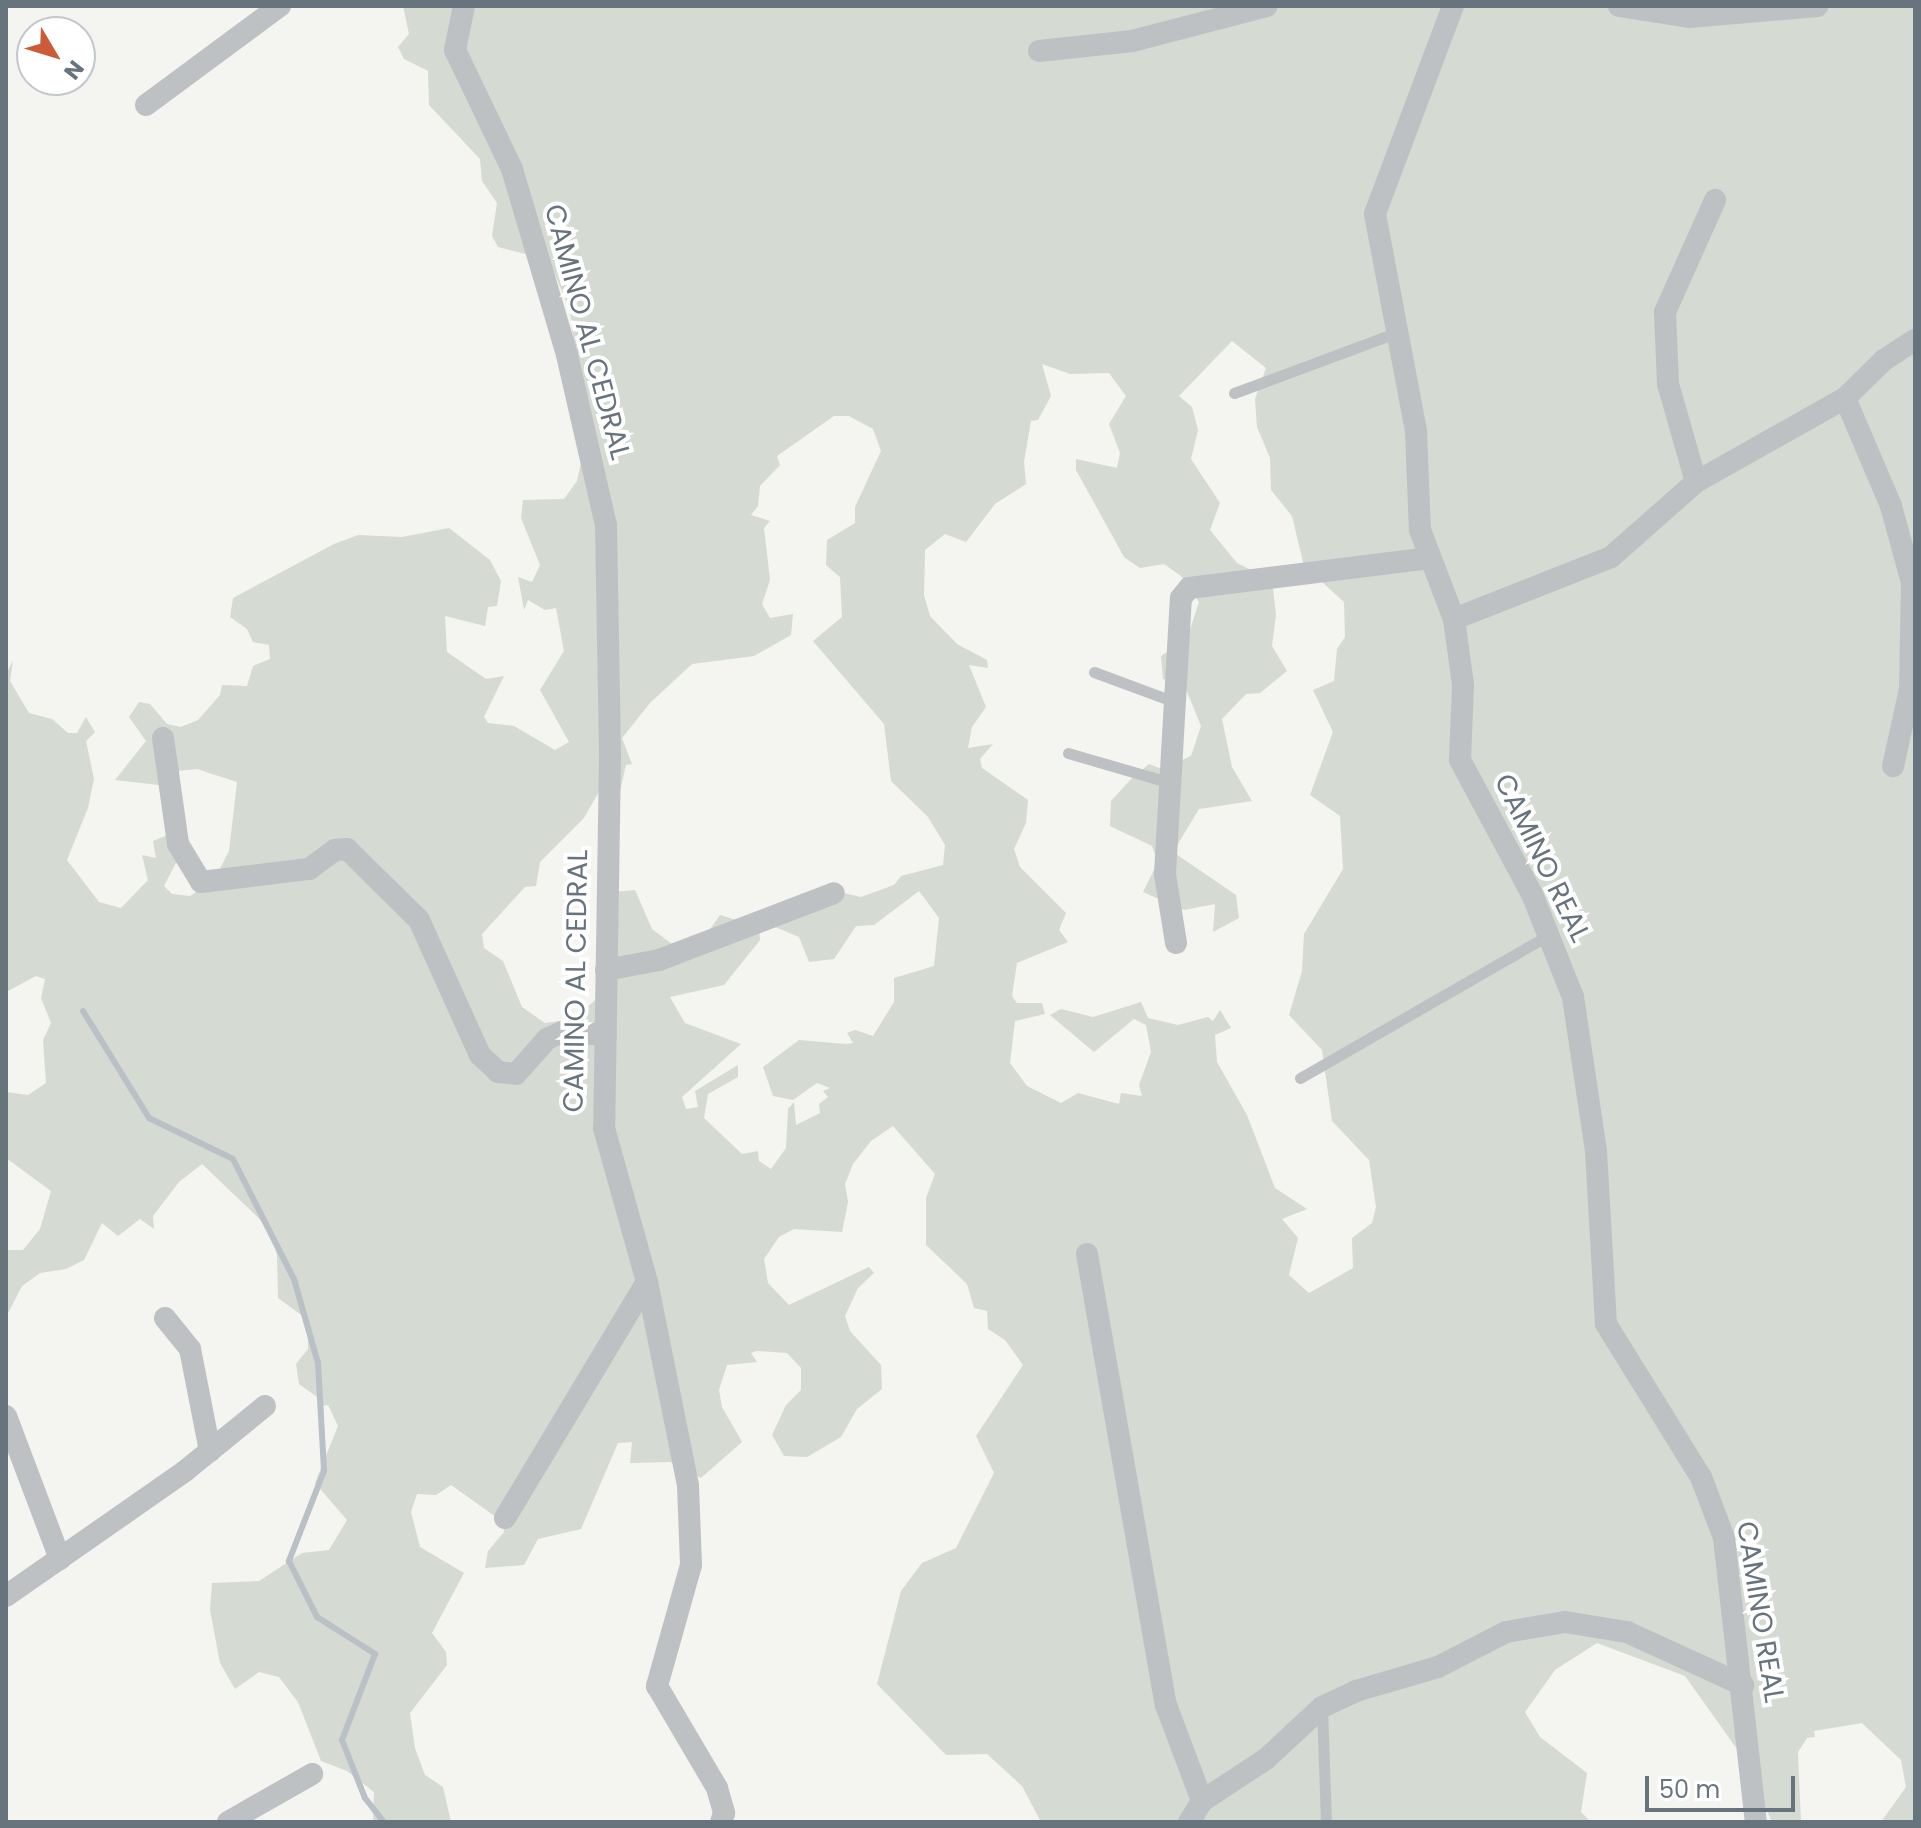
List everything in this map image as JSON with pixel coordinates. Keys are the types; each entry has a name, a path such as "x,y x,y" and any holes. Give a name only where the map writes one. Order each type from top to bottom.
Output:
{"street":[{"path":"146,105 280,6"},
{"name":"CAMINO AL CEDRAL","path":"464,6 455,50 512,169 567,355 606,525 610,758 604,1128 647,1282 688,1486 691,1565 657,1686 717,1788 724,1813 721,1822"},
{"path":"1039,51 1132,41 1267,6"},
{"name":"CAMINO REAL","path":"1453,6 1375,214 1416,432 1420,530 1454,619 1463,685 1460,760 1549,935 1573,997 1587,1069 1606,1324 1701,1477 1724,1538 1743,1685 1756,1822"},
{"path":"1619,6 1689,17 1818,6"},
{"path":"1696,482 1668,384 1665,312 1715,200"},
{"path":"1454,619 1611,557 1696,482 1845,398 1884,360 1915,340"},
{"path":"1845,398 1891,506 1912,583 1910,689 1893,766"},
{"path":"1176,943 1165,874 1181,598 1189,588 1430,558"},
{"path":"163,738 178,844 201,882 309,869 335,850 347,849 419,920 480,1055 498,1072 516,1074 547,1039 566,1030 606,1036"},
{"path":"606,970 659,960 834,893"},
{"path":"1087,1254 1166,1705 1202,1801"},
{"path":"505,1518 647,1282"},
{"path":"165,1318 190,1349 210,1451"},
{"path":"6,1596 210,1451 265,1406"},
{"path":"6,1416 60,1559"},
{"path":"1189,1822 1202,1801 1266,1759 1322,1707 1356,1691 1438,1667 1506,1632 1565,1622 1627,1632 1743,1685"},
{"path":"228,1822 312,1774"}],"lane":[{"path":"1234,393 1399,332"},
{"path":"1094,672 1175,702"},
{"path":"1068,753 1171,783"},
{"path":"1300,1078 1549,935"},
{"path":"1322,1707 1326,1822"}],"shaded area":[{"path":"403,6 1915,6 1915,1822 1881,1822 1906,1787 1901,1760 1862,1723 1814,1731 1815,1737 1807,1738 1798,1752 1801,1822 1772,1822 1742,1756 1685,1676 1597,1643 1555,1670 1525,1712 1540,1737 1587,1773 1581,1812 1591,1822 1041,1822 1022,1786 987,1754 946,1755 877,1684 901,1591 922,1563 956,1548 994,1473 976,1436 1023,1365 1005,1340 988,1329 987,1311 974,1308 967,1284 926,1245 926,1198 935,1174 893,1126 871,1141 853,1164 845,1184 848,1202 842,1232 794,1229 779,1237 764,1259 768,1283 789,1305 869,1267 874,1273 858,1288 845,1316 850,1331 881,1365 882,1389 857,1409 841,1437 807,1457 784,1456 772,1435 786,1405 801,1390 801,1368 787,1353 757,1351 751,1353 757,1362 727,1365 719,1390 722,1407 742,1442 701,1478 670,1462 630,1463 632,1442 618,1443 581,1529 538,1539 524,1565 485,1568 488,1551 504,1532 503,1522 451,1485 436,1495 417,1494 411,1512 420,1547 464,1573 432,1633 446,1652 447,1665 410,1713 415,1748 425,1775 443,1787 451,1822 373,1822 374,1792 347,1771 321,1761 298,1702 279,1677 259,1672 235,1689 220,1663 210,1610 212,1583 259,1581 302,1553 329,1550 347,1520 315,1483 338,1426 328,1405 321,1406 320,1399 299,1384 296,1364 308,1349 308,1320 278,1298 277,1255 269,1228 202,1164 179,1182 153,1216 154,1229 140,1219 118,1236 102,1223 84,1260 66,1269 40,1273 22,1286 6,1317 6,1250 23,1250 40,1229 51,1191 6,1158 6,1092 28,1095 46,1083 43,1040 51,1023 41,998 45,979 36,976 6,992 6,674 13,661 10,681 29,713 52,719 68,733 77,733 86,717 95,732 86,741 94,779 88,808 67,860 99,902 121,908 148,880 142,855 156,858 153,841 170,834 178,859 164,886 172,894 190,896 196,892 194,884 214,880 229,851 237,782 197,769 178,771 168,786 115,780 146,741 129,717 139,702 150,704 167,724 181,727 198,720 220,695 222,685 247,686 253,666 270,659 269,645 253,642 247,629 230,617 233,598 334,544 358,535 402,537 449,528 490,560 501,581 497,606 488,607 485,626 445,616 447,652 486,679 504,676 484,717 488,723 514,726 555,750 569,742 540,690 564,651 556,608 545,610 528,600 524,610 518,577 532,582 540,565 521,518 523,500 564,499 577,481 585,444 570,311 549,260 498,247 492,236 497,203 482,181 480,159 429,105 428,71 404,59 398,47 409,34","holes":["1232,341 1266,368 1255,399 1257,427 1270,458 1271,490 1292,516 1307,579 1322,582 1344,602 1345,637 1337,649 1334,681 1313,690 1333,732 1310,795 1340,816 1343,869 1304,934 1302,971 1289,1015 1322,1050 1332,1121 1369,1160 1376,1207 1372,1223 1352,1238 1353,1268 1309,1293 1289,1275 1298,1238 1282,1219 1307,1209 1275,1188 1247,1115 1217,1062 1215,1035 1231,1028 1220,1010 1213,1021 1208,1017 1178,1025 1148,1018 1141,1002 1093,1017 1061,1009 1050,1015 1094,1052 1134,1019 1146,1025 1151,1052 1139,1085 1142,1096 1121,1093 1119,1104 1078,1093 1061,1103 1027,1086 1010,1063 1015,1021 1045,1014 1042,1003 1017,1003 1012,996 1017,963 1068,942 1059,930 1066,913 1020,867 1014,849 1026,823 1028,800 982,768 980,759 993,744 968,748 972,727 986,707 969,665 988,668 987,660 957,644 930,616 924,595 925,550 945,534 966,542 995,504 1026,484 1024,462 1031,421 1038,420 1051,396 1042,364 1070,374 1109,373 1126,396 1109,424 1120,453 1117,468 1076,459 1076,470 1124,557 1140,568 1164,564 1181,576 1199,602 1187,639 1161,656 1163,679 1183,682 1201,726 1191,756 1162,769 1149,764 1131,779 1111,801 1110,826 1152,846 1158,862 1143,892 1184,910 1215,904 1213,932 1239,918 1236,895 1173,852 1199,809 1252,801 1232,767 1222,719 1246,694 1260,693 1287,671 1272,646 1276,615 1272,580 1237,563 1210,530 1220,503 1191,459 1198,430 1192,407 1179,396","834,416 849,416 873,429 881,451 855,507 855,523 827,540 826,565 840,577 842,617 813,641 884,724 891,781 928,817 945,845 943,865 901,876 894,885 861,897 830,890 768,924 799,937 809,962 834,959 856,926 874,925 919,891 939,918 934,966 894,978 894,1002 873,1036 855,1030 847,1033 853,1043 799,1040 763,1067 773,1096 793,1100 817,1083 830,1088 823,1091 828,1097 819,1104 820,1113 796,1125 794,1102 788,1109 786,1148 771,1169 759,1161 758,1151 742,1154 704,1118 708,1094 738,1077 738,1065 695,1091 698,1107 686,1109 682,1097 741,1044 685,1023 670,997 724,985 760,940 759,927 720,915 701,942 676,947 652,929 635,890 612,892 604,992 574,1019 545,1023 522,1007 503,961 484,948 482,934 525,887 536,886 540,862 584,818 604,783 619,795 626,765 632,764 622,738 650,703 692,664 754,656 791,635 793,614 770,618 762,604 770,580 764,528 770,521 751,515 758,506 760,486 780,465 777,456"]}],"waterway":[{"path":"83,1011 149,1118 233,1159 294,1279 318,1363 324,1471 289,1561 317,1617 375,1654 342,1740 365,1798 384,1822"}]}
